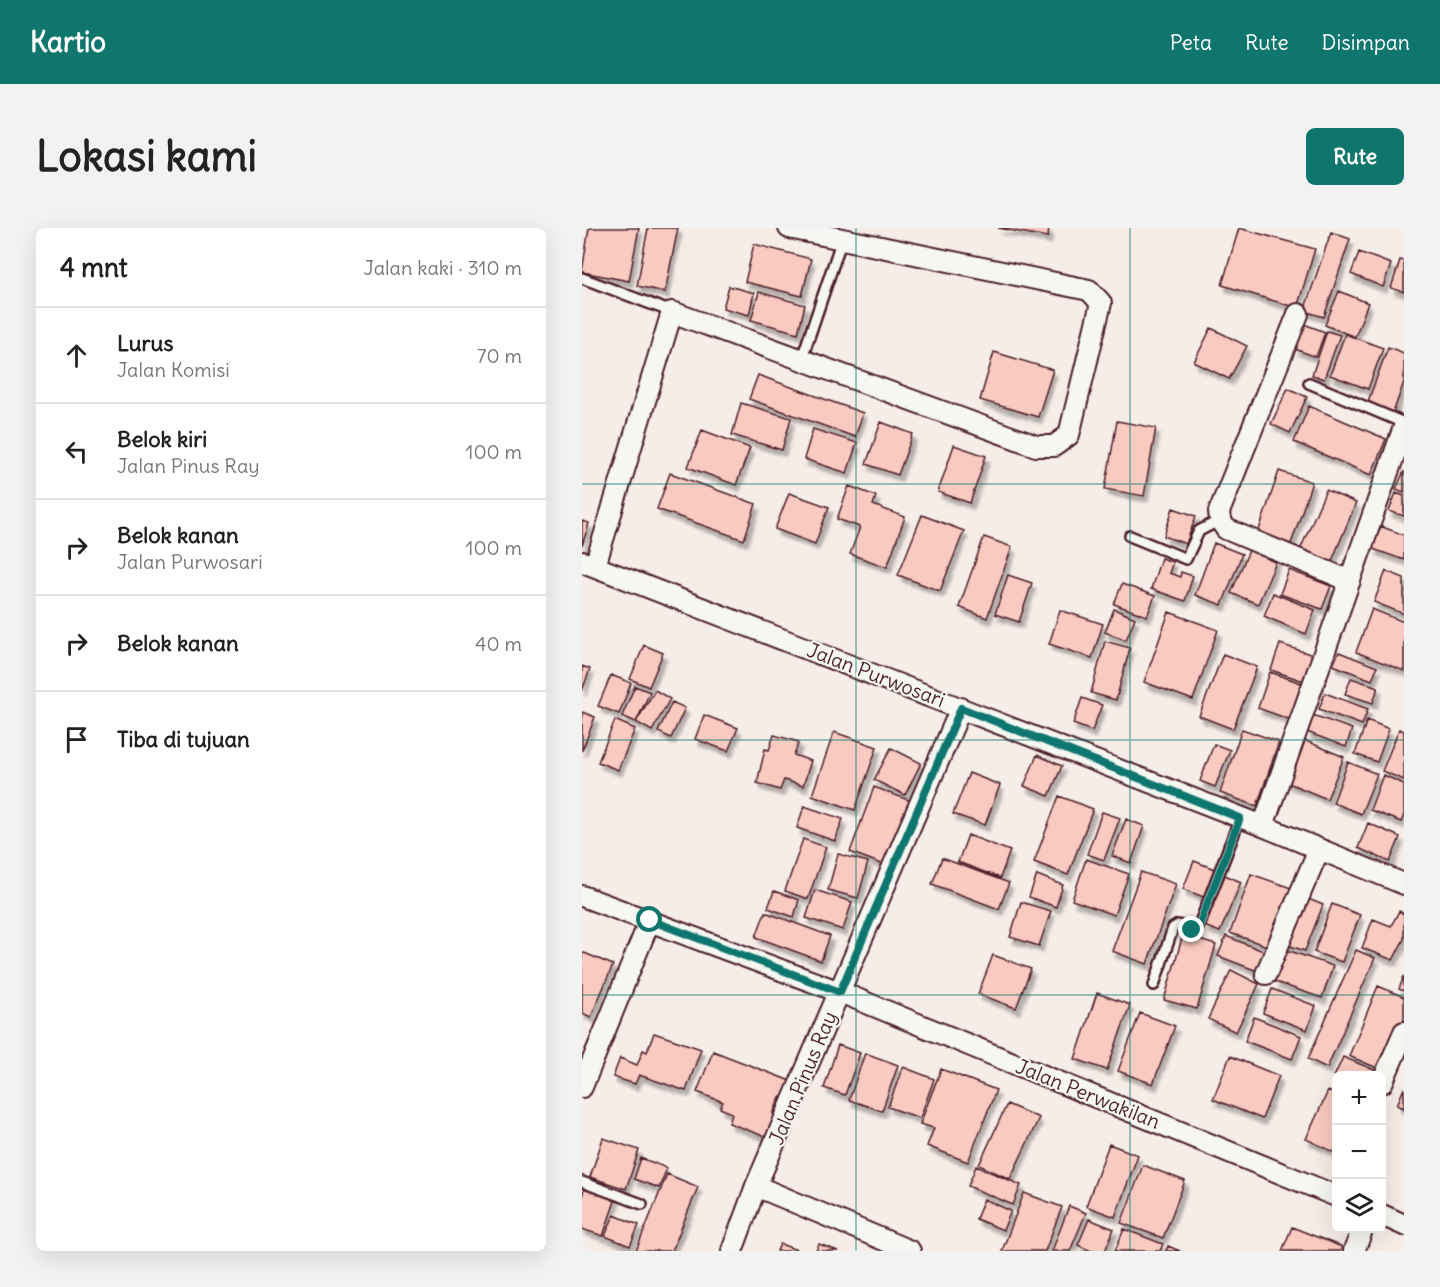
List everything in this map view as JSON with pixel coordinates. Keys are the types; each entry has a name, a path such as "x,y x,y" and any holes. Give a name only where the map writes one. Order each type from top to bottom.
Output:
{"street":[{"path":"588,564 672,312 1036,446 1054,446 1069,435 1101,303 1089,290 789,228"},
{"path":"1298,314 1219,512 1220,520 1226,529 1350,581"},
{"path":"1263,826 1404,425"},
{"name":"Jalan Purwosari","path":"588,564 1319,849 1402,876"},
{"name":"Jalan Pinus Ray","path":"732,1251 756,1186 961,708"},
{"path":"1266,974 1319,849"},
{"name":"Jalan Perwakilan","path":"582,896 840,992 1332,1194"},
{"path":"582,1087 650,920"},
{"path":"1386,1074 1404,1032"},
{"path":"756,1186 910,1251"},
{"path":"1386,1217 1404,1225"},
{"path":"1354,1251 1361,1233"}],"lane":[{"path":"802,358 842,238"},
{"path":"582,278 672,312"},
{"path":"1309,383 1404,425"},
{"path":"1130,536 1186,559 1199,531 1220,520"},
{"path":"1154,985 1173,928 1178,925 1192,930 1198,928 1240,818"},
{"path":"582,1182 642,1204"}],"building":[{"path":"589,228 639,228 629,281 582,272"},
{"path":"648,228 678,228 665,292 637,286"},
{"path":"998,228 1049,228 1048,237"},
{"path":"1239,228 1315,249 1297,308 1222,285"},
{"path":"1331,232 1350,239 1324,317 1304,311"},
{"path":"754,244 811,259 802,296 745,282"},
{"path":"1359,252 1391,264 1383,287 1351,274"},
{"path":"1400,260 1404,261 1404,292 1391,288"},
{"path":"729,286 754,293 749,315 723,308"},
{"path":"1339,291 1368,303 1355,337 1325,325"},
{"path":"759,292 805,305 798,333 751,320"},
{"path":"1304,324 1325,332 1316,357 1295,349"},
{"path":"1211,328 1247,346 1229,379 1194,362"},
{"path":"1327,331 1340,335 1324,379 1312,375"},
{"path":"1345,334 1383,348 1368,389 1330,375"},
{"path":"1388,347 1404,353 1404,382 1393,413 1367,404"},
{"path":"994,352 1053,370 1038,417 980,400"},
{"path":"758,375 863,413 855,437 749,399"},
{"path":"1288,388 1307,397 1290,433 1271,424"},
{"path":"741,403 791,418 782,450 732,435"},
{"path":"1309,406 1386,439 1371,475 1294,442"},
{"path":"1117,421 1156,428 1144,496 1105,489"},
{"path":"881,422 913,434 898,475 866,464"},
{"path":"813,429 857,443 847,473 804,459"},
{"path":"702,430 750,448 736,485 688,467"},
{"path":"954,445 986,456 970,503 938,492"},
{"path":"1279,471 1312,482 1291,544 1258,533"},
{"path":"1404,471 1404,492 1396,489"},
{"path":"670,473 756,504 744,540 657,509"},
{"path":"849,486 876,496 873,505 905,517 887,567 850,554 860,527 837,519"},
{"path":"1326,490 1356,503 1331,563 1300,550"},
{"path":"789,493 829,507 815,544 775,529"},
{"path":"1396,493 1404,496 1404,516 1389,511"},
{"path":"1173,508 1196,516 1186,544 1164,536"},
{"path":"922,515 964,531 940,591 898,575"},
{"path":"582,521 589,523 582,546"},
{"path":"1380,526 1404,535 1404,560 1373,549"},
{"path":"984,537 1012,547 987,618 959,607"},
{"path":"1214,543 1242,554 1222,605 1195,595"},
{"path":"1250,548 1277,560 1258,604 1231,593"},
{"path":"1161,558 1173,562 1169,573 1180,577 1181,572 1193,576 1185,601 1151,589"},
{"path":"1289,570 1331,586 1322,609 1280,594"},
{"path":"1386,571 1404,578 1404,614 1374,602"},
{"path":"1008,575 1032,583 1019,622 995,614"},
{"path":"1122,584 1155,596 1147,616 1114,604"},
{"path":"1273,593 1315,610 1306,634 1264,616"},
{"path":"1114,609 1135,618 1126,640 1105,632"},
{"path":"1372,609 1404,622 1404,671 1356,652"},
{"path":"1060,610 1103,624 1092,658 1049,644"},
{"path":"1169,612 1218,630 1193,700 1144,682"},
{"path":"1105,641 1130,648 1116,700 1091,693"},
{"path":"1280,644 1316,656 1307,682 1271,670"},
{"path":"644,645 663,653 649,687 630,679"},
{"path":"1339,652 1377,667 1372,680 1333,665"},
{"path":"1223,654 1257,667 1233,729 1199,716"},
{"path":"582,666 590,669 582,691"},
{"path":"1270,672 1304,684 1291,720 1258,708"},
{"path":"611,675 631,683 619,714 598,706"},
{"path":"1351,678 1378,687 1373,703 1345,694"},
{"path":"635,686 650,692 636,722 622,716"},
{"path":"655,690 670,699 652,731 636,722"},
{"path":"1325,693 1368,709 1362,725 1319,709"},
{"path":"1082,698 1102,705 1092,731 1073,724"},
{"path":"672,702 685,708 671,738 658,732"},
{"path":"582,712 595,717 582,751"},
{"path":"704,715 738,728 728,751 695,739"},
{"path":"1313,715 1352,729 1346,747 1307,732"},
{"path":"615,720 635,729 618,770 598,762"},
{"path":"1367,720 1389,729 1377,762 1355,754"},
{"path":"1242,729 1279,742 1257,806 1220,793"},
{"path":"1399,729 1404,731 1404,780 1382,771"},
{"path":"834,732 877,747 855,810 812,795"},
{"path":"774,735 799,742 794,755 811,761 803,786 784,780 780,790 757,783 765,749 769,750"},
{"path":"1304,740 1344,757 1327,799 1286,782"},
{"path":"1214,744 1230,750 1215,787 1200,781"},
{"path":"891,748 921,763 905,795 874,780"},
{"path":"1037,755 1062,766 1049,796 1024,786"},
{"path":"1348,762 1377,774 1361,814 1333,803"},
{"path":"969,773 1000,785 985,825 953,814"},
{"path":"1383,775 1404,784 1404,815 1401,822 1370,810"},
{"path":"874,787 911,801 887,866 850,852"},
{"path":"1059,796 1093,809 1068,875 1034,862"},
{"path":"804,806 843,819 835,841 797,828"},
{"path":"1102,812 1120,818 1104,860 1087,854"},
{"path":"1126,819 1144,826 1131,863 1112,856"},
{"path":"1368,823 1400,837 1390,862 1358,848"},
{"path":"968,835 1010,851 1000,878 958,862"},
{"path":"803,839 826,847 808,899 785,891"},
{"path":"838,854 868,862 858,898 828,890"},
{"path":"942,858 1009,883 999,909 932,884"},
{"path":"1086,859 1129,874 1114,915 1072,900"},
{"path":"1194,861 1217,870 1206,898 1183,889"},
{"path":"1141,872 1176,884 1147,964 1112,951"},
{"path":"1251,874 1294,889 1273,948 1230,933"},
{"path":"1037,875 1063,885 1056,907 1029,897"},
{"path":"1225,875 1241,882 1220,932 1204,926"},
{"path":"815,890 852,902 843,930 806,918"},
{"path":"774,891 799,900 794,917 768,908"},
{"path":"1301,896 1323,905 1305,951 1282,943"},
{"path":"1021,902 1051,911 1039,946 1010,937"},
{"path":"1332,904 1360,915 1342,962 1314,952"},
{"path":"1399,911 1404,914 1404,939 1393,960 1362,948 1373,919 1391,926"},
{"path":"765,912 830,936 821,961 756,937"},
{"path":"1183,935 1216,945 1197,1009 1164,1000"},
{"path":"1226,936 1268,953 1260,972 1218,956"},
{"path":"1287,950 1333,966 1322,998 1275,982"},
{"path":"1356,950 1375,958 1327,1068 1308,1059"},
{"path":"582,952 613,965 591,1017 582,1013"},
{"path":"993,955 1031,969 1016,1008 978,994"},
{"path":"1231,970 1259,984 1236,1032 1208,1019"},
{"path":"1404,976 1404,991 1399,989"},
{"path":"1378,986 1404,997 1404,1018 1382,1070 1349,1056"},
{"path":"1272,989 1316,1006 1307,1030 1263,1013"},
{"path":"1097,993 1130,1005 1107,1070 1075,1059"},
{"path":"1140,1013 1175,1026 1153,1084 1118,1071"},
{"path":"1254,1017 1301,1036 1292,1059 1245,1041"},
{"path":"654,1033 701,1049 686,1091 639,1075 635,1084 613,1077 620,1058 637,1065 643,1050 647,1052"},
{"path":"838,1045 860,1053 845,1095 824,1088"},
{"path":"713,1051 793,1082 786,1099 780,1097 773,1114 779,1116 771,1139 729,1123 732,1113 720,1108 723,1102 697,1092"},
{"path":"865,1053 898,1065 882,1111 849,1100"},
{"path":"1230,1056 1279,1076 1262,1119 1213,1099"},
{"path":"1343,1057 1377,1071 1337,1071"},
{"path":"903,1067 934,1079 920,1118 888,1107"},
{"path":"941,1069 996,1090 968,1162 927,1146 934,1128 920,1124"},
{"path":"1404,1088 1404,1108 1397,1105"},
{"path":"1328,1091 1332,1093 1332,1151 1306,1139"},
{"path":"1007,1104 1039,1118 1010,1179 979,1165"},
{"path":"603,1138 639,1150 626,1189 590,1177"},
{"path":"1109,1144 1138,1155 1115,1217 1086,1206"},
{"path":"641,1158 667,1168 659,1188 634,1179"},
{"path":"1143,1165 1185,1181 1163,1238 1121,1223"},
{"path":"976,1166 1021,1185 1013,1205 968,1186"},
{"path":"667,1174 698,1187 672,1251 636,1251"},
{"path":"585,1187 616,1198 603,1236 582,1229 582,1196"},
{"path":"1024,1193 1062,1207 1045,1251 1002,1251"},
{"path":"984,1199 1011,1211 1003,1230 976,1219"},
{"path":"1069,1206 1086,1213 1070,1251 1052,1251"},
{"path":"614,1215 639,1225 630,1246 605,1236"},
{"path":"1089,1219 1114,1229 1105,1251 1091,1251 1078,1245"},
{"path":"1292,1227 1342,1247 1340,1251 1282,1251"},
{"path":"1124,1229 1163,1244 1160,1251 1115,1251"},
{"path":"780,1244 800,1251 777,1251"},
{"path":"819,1244 838,1251 816,1251"},
{"path":"1168,1246 1180,1251 1166,1251"}],"route":[{"path":"650,920 840,992 961,708 1240,818 1198,928 1192,930"}]}
